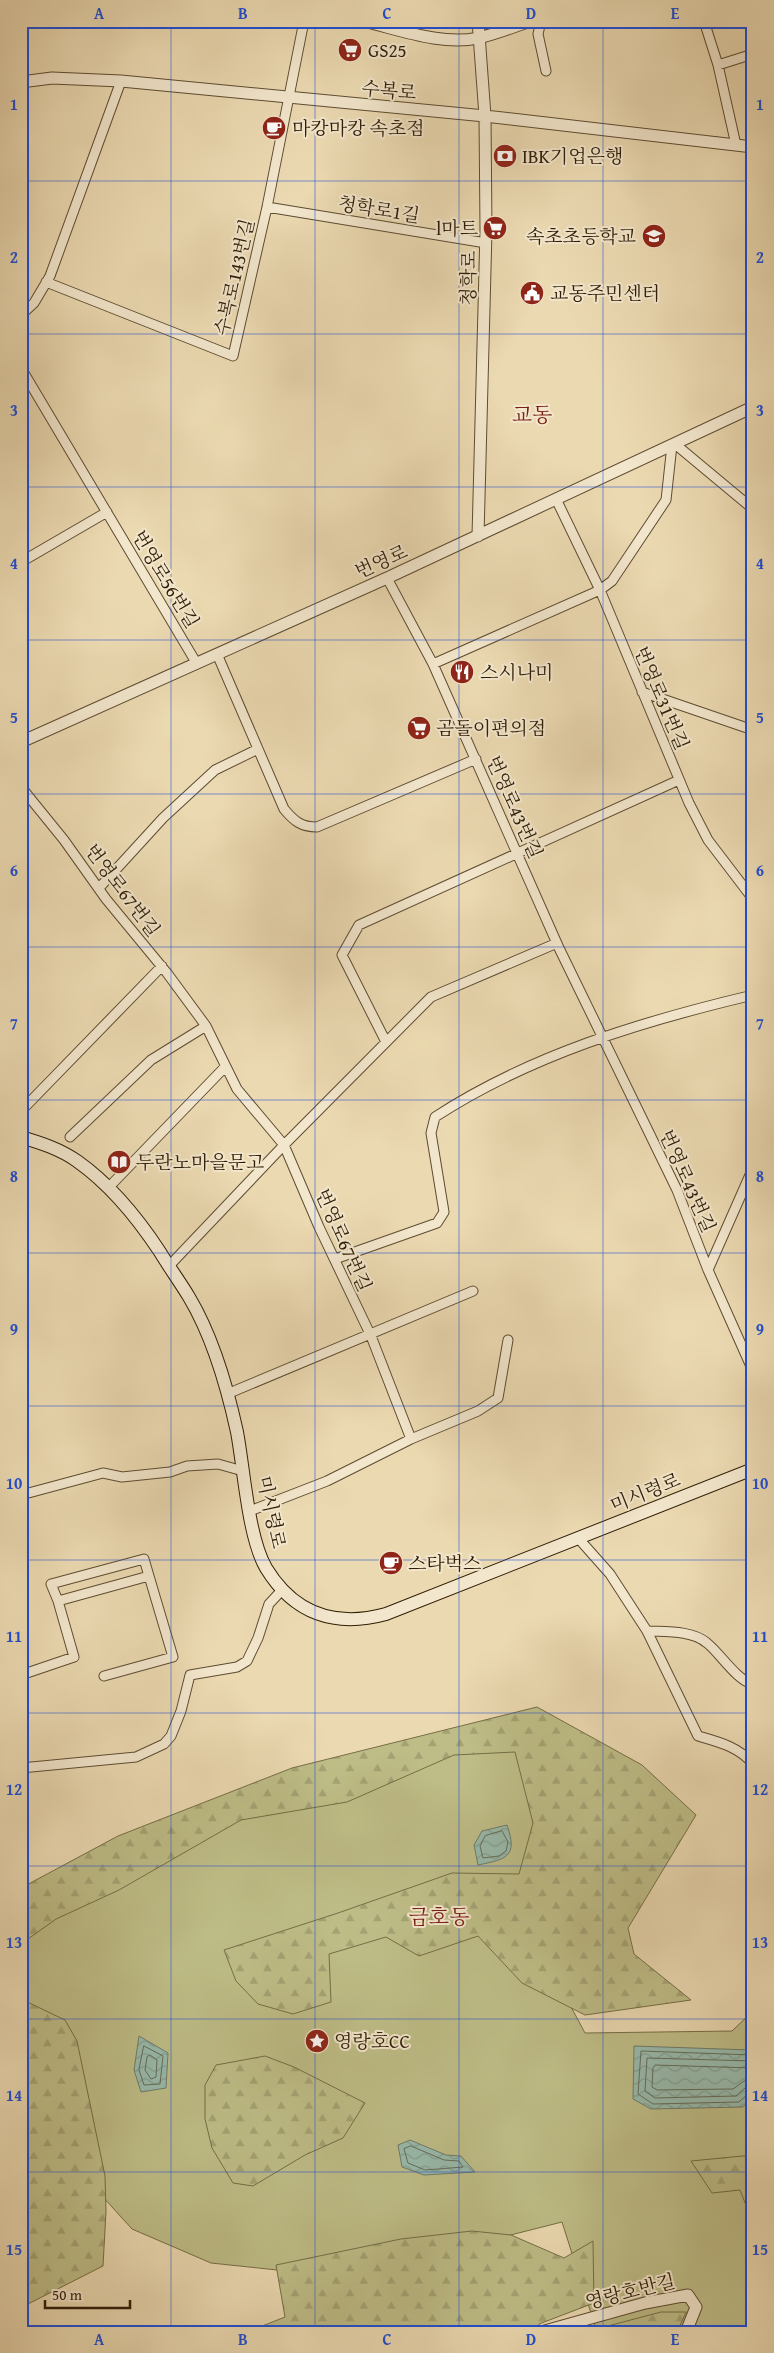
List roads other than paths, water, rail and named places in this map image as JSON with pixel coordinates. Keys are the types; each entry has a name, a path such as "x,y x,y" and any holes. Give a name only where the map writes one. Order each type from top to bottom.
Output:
{"main road":[{"name":"미시령로","path":"21,1137 48,1145 76,1160 109,1187 139,1221 190,1297 207,1333 227,1394 256,1542 265,1567 282,1590 297,1604 319,1615 341,1620 364,1620 411,1606 753,1469"}],"street":[{"name":"수복로143번길","path":"46,282 233,356 267,206 304,21"},
{"path":"363,21 438,38 477,38 530,21"},
{"name":"청학로","path":"478,21 477,38 485,116 486,243 478,536"},
{"path":"541,21 538,34 546,70"},
{"path":"704,21 718,65 736,145"},
{"path":"718,65 753,54"},
{"name":"수복로","path":"21,82 52,78 121,81 485,116 753,147"},
{"path":"21,315 34,303 46,282 68,228 94,151 121,81"},
{"name":"청학로1길","path":"267,206 486,243"},
{"name":"번영로56번길","path":"21,368 197,664"},
{"name":"번영로","path":"21,742 387,578 753,407"},
{"path":"673,444 753,509"},
{"path":"433,664 600,590 612,581 666,500 673,444"},
{"name":"번영로31번길","path":"556,500 600,590 679,780 708,840 753,899"},
{"path":"21,562 107,512"},
{"name":"번영로43번길","path":"387,578 433,664 557,943 677,1190 708,1270 753,1371"},
{"path":"217,654 284,809 294,821 306,827 317,827 476,759"},
{"path":"642,692 753,730"},
{"path":"99,888 163,818 215,770 258,749"},
{"path":"386,1042 342,955 359,925 679,780"},
{"name":"번영로67번길","path":"21,787 162,966 206,1026 237,1089 284,1145 371,1336 410,1439"},
{"path":"169,1266 284,1145 431,997 557,943"},
{"path":"21,1111 162,966"},
{"path":"335,1259 437,1222 444,1212 431,1133 435,1117 475,1091 602,1037 753,995"},
{"path":"70,1137 151,1060 206,1026"},
{"path":"109,1187 225,1067"},
{"name":"번영로43번길","path":"708,1270 753,1168"},
{"path":"227,1394 371,1336 473,1291"},
{"path":"250,1512 327,1481 410,1439 478,1411 498,1398 508,1340"},
{"path":"21,1494 103,1473 122,1477 170,1472 187,1466 218,1464 243,1471"},
{"path":"579,1539 610,1574 647,1631 698,1736 722,1742 746,1755 753,1764"},
{"path":"21,1675 74,1657 58,1601 51,1584 144,1559 174,1657 104,1676"},
{"path":"58,1601 149,1576"},
{"path":"21,1768 136,1757 164,1744 171,1736 181,1711 190,1675 237,1667 247,1661 258,1638 269,1604 282,1590"},
{"path":"647,1631 688,1634 706,1642 733,1670 748,1683 753,1684"},
{"name":"영랑호반길","path":"541,2332 645,2303 688,2295 696,2307 686,2332"}],"water":[{"path":"507,1825 511,1844 508,1855 496,1861 478,1865 474,1845 482,1831"},
{"path":"139,2036 168,2053 166,2088 141,2092 134,2070"},
{"path":"634,2046 751,2050 753,2096 743,2107 651,2109 633,2099"},
{"path":"410,2140 446,2155 461,2156 475,2172 424,2175 402,2167 398,2145"}],"place":[{"name":"GS25","path":"350,50"},
{"name":"마캉마캉 속초점","path":"274,128"},
{"name":"IBK기업은행","path":"505,156"},
{"name":"l마트","path":"495,228"},
{"name":"속초초등학교","path":"654,236"},
{"name":"교동주민센터","path":"532,293"},
{"name":"스시나미","path":"462,672"},
{"name":"곰돌이편의점","path":"419,728"},
{"name":"두란노마을문고","path":"119,1162"},
{"name":"스타벅스","path":"391,1563"},
{"name":"영랑호CC","path":"317,2041"}],"district":[{"name":"교동","path":"532,414"},
{"name":"금호동","path":"439,1916"}]}
